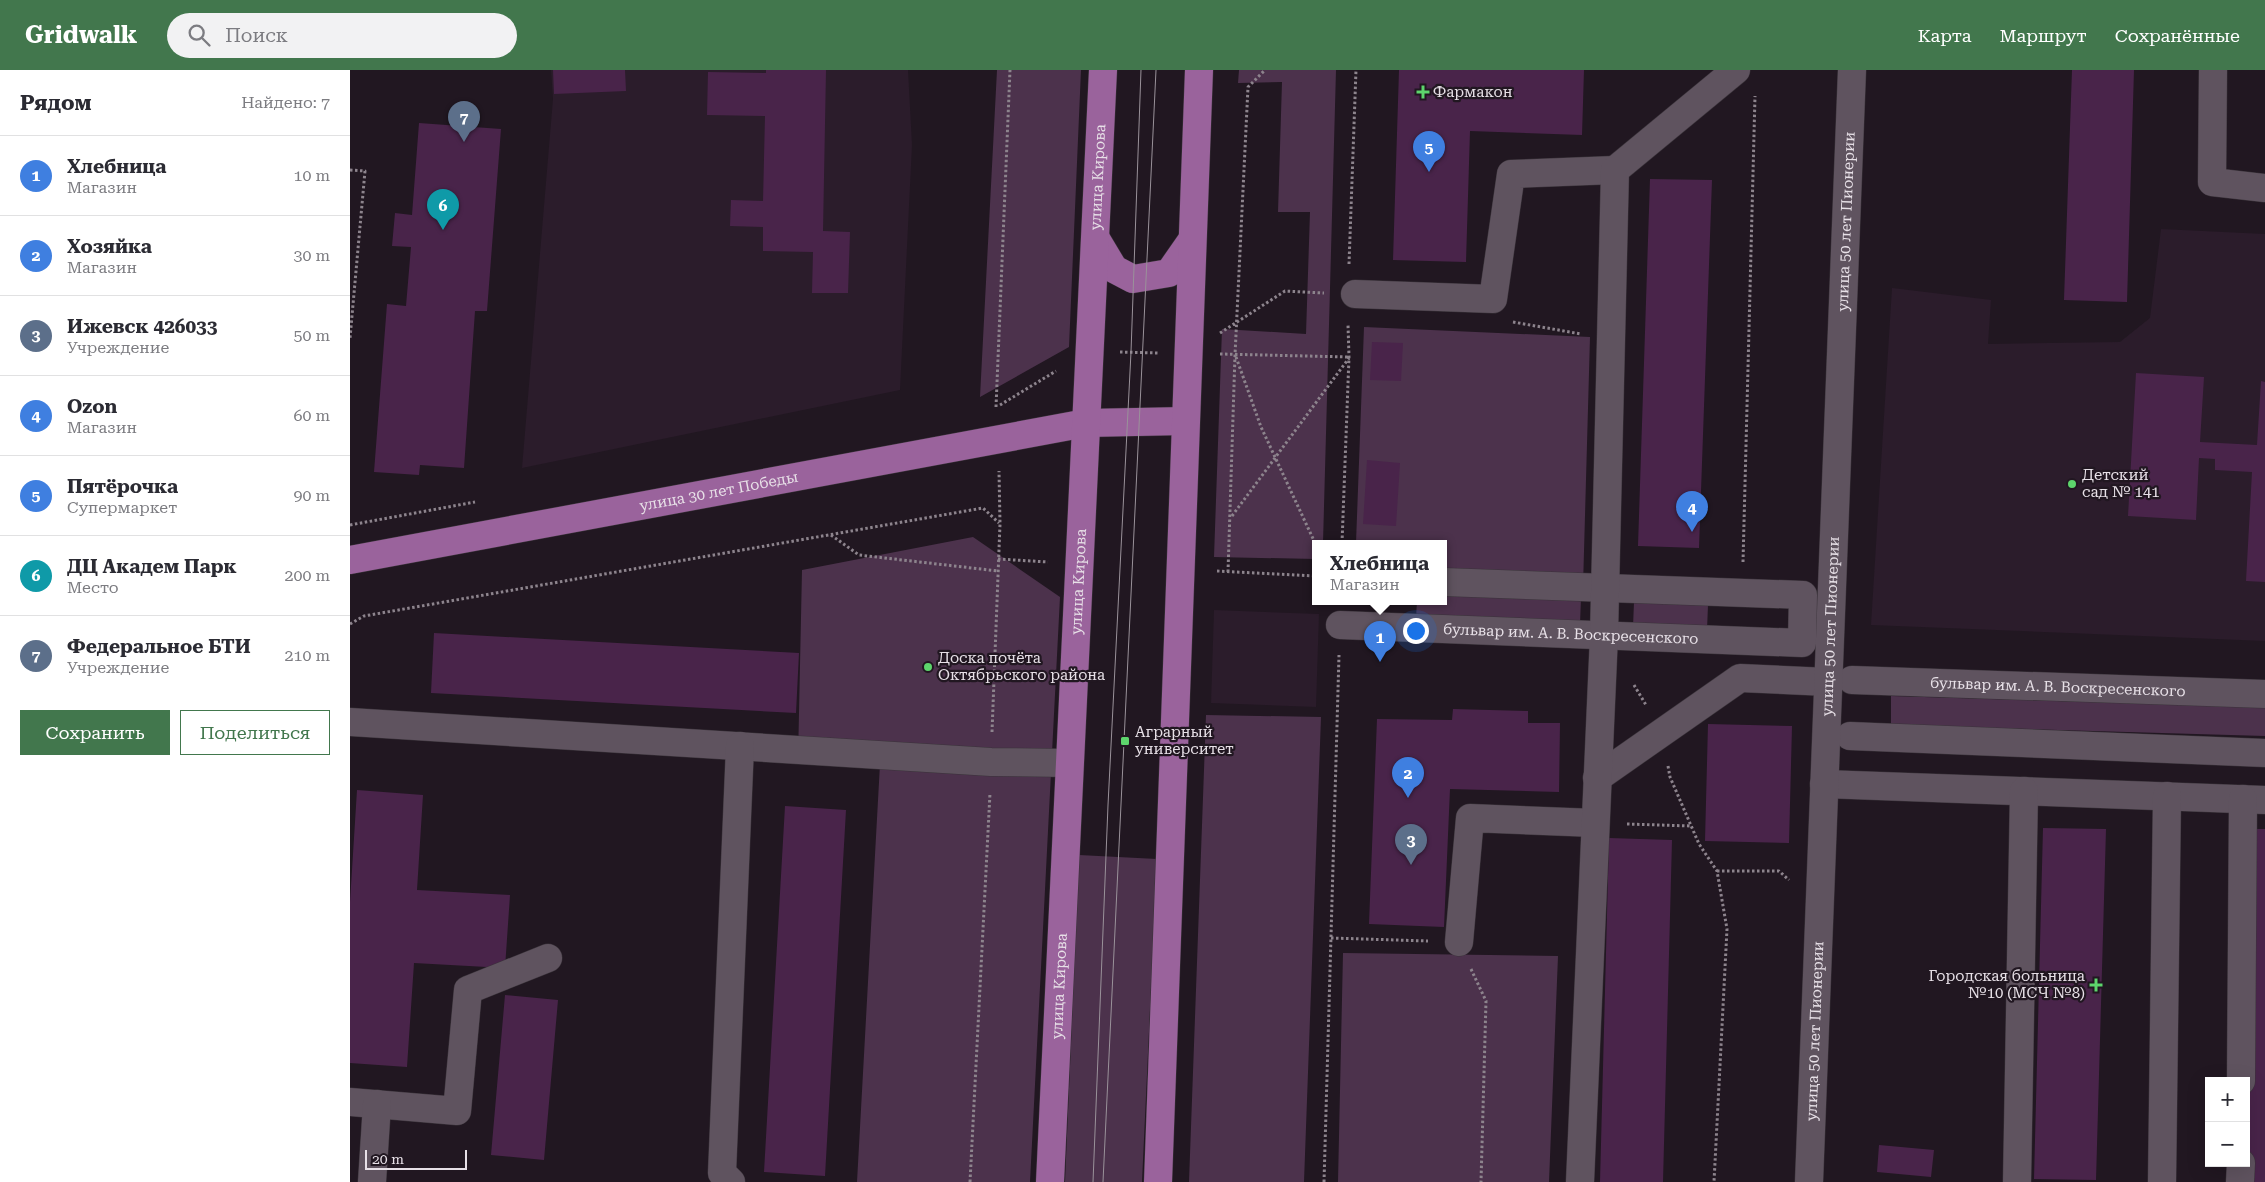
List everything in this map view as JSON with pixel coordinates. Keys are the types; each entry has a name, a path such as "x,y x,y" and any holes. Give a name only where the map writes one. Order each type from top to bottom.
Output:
{"main road":[{"name":"улица Кирова","path":"1050,1182 1103,70"},
{"path":"1158,1182 1199,70"},
{"path":"1096,238 1114,268 1133,280 1169,273 1192,240"},
{"name":"улица 30 лет Победы","path":"350,560 1086,423 1185,421"}],"street":[{"path":"1351,294 1493,299 1512,174 1615,170 1736,70"},
{"name":"улица 50 лет Пионерии","path":"1809,1182 1824,784 1840,681 1852,70"},
{"path":"2213,70 2212,182 2265,188"},
{"path":"1580,1182 1604,635 1615,170"},
{"path":"1447,582 1743,593"},
{"name":"бульвар им. А. В. Воскресенского","path":"1340,625 1802,643 1803,595 1743,593"},
{"name":"бульвар им. А. В. Воскресенского","path":"1597,778 1740,678 2265,694"},
{"path":"350,722 991,762 1070,763"},
{"path":"1850,736 2265,752"},
{"path":"731,1182 722,1173 740,746"},
{"path":"1824,784 2254,800 2241,1077"},
{"path":"2017,1182 2024,791"},
{"path":"2162,1182 2167,796"},
{"path":"1459,942 1470,818 1595,823"},
{"path":"350,1102 457,1111 468,990 548,958"},
{"path":"372,1182 377,1104"},
{"path":"2240,1167 2240,1182"}],"path":[{"path":"996,407 1010,70"},
{"path":"1228,572 1232,516 1235,355 1248,87 1265,70"},
{"path":"1342,540 1351,294 1356,70"},
{"path":"1743,593 1755,89"},
{"path":"350,170 365,170 350,338"},
{"path":"1188,354 1285,291 1351,294"},
{"path":"1493,299 1513,322 1611,340"},
{"path":"1235,355 1261,427 1314,540"},
{"path":"1232,516 1349,357"},
{"path":"350,624 364,616 983,508 1000,524"},
{"path":"831,535 859,555 998,571"},
{"path":"998,559 1052,562"},
{"path":"1217,571 1312,576"},
{"path":"1324,1182 1340,625"},
{"path":"1662,733 1670,777 1699,844 1717,871 1727,929 1714,1182"},
{"path":"1595,823 1691,826"},
{"path":"1717,871 1779,871 1820,906"},
{"path":"1331,938 1459,942 1486,1001 1481,1182"}],"shaded area":[{"path":"551,70 908,70 912,145 900,390 522,468 553,99"},
{"path":"997,70 1081,70 1069,347 980,397"},
{"path":"1239,70 1336,70 1323,540 1312,540 1312,559 1214,557 1222,329 1306,334 1310,212 1278,212 1282,82 1238,83"},
{"name":"Детский сад № 141","path":"2161,229 2265,234 2265,641 1871,625 1892,288 1991,300 1988,344 2120,342 2150,318"},
{"path":"1364,327 1590,337 1583,587 1447,582 1447,540 1356,540"},
{"path":"973,537 1060,597 1030,1182 857,1182 880,764 798,760 802,570"},
{"path":"1447,594 1581,598 1580,624 1416,618 1417,605 1447,605"},
{"path":"1634,602 1708,605 1707,630 1633,627"},
{"path":"1214,610 1319,614 1316,707 1211,703"},
{"path":"1891,696 2265,707 2265,736 1891,725"},
{"path":"1206,715 1321,717 1304,1182 1189,1182"},
{"path":"1079,855 1157,859 1142,1182 1065,1182"},
{"path":"1343,953 1558,956 1549,1182 1338,1182"}],"building":[{"path":"553,70 625,70 626,91 554,94"},
{"path":"766,70 826,70 823,231 850,232 848,293 812,293 813,252 763,251 763,227 730,226 731,200 763,201 765,116 707,115 708,72 766,73"},
{"path":"1399,70 1584,70 1582,135 1470,131 1466,262 1393,260"},
{"path":"2072,70 2134,70 2127,302 2064,300"},
{"path":"419,123 501,129 487,311 475,311 464,468 420,465 419,475 374,472 387,304 406,306 411,247 392,246 395,213 412,215"},
{"path":"1650,179 1712,180 1699,548 1638,546"},
{"path":"1372,342 1403,343 1401,381 1370,380"},
{"path":"2136,373 2204,377 2200,442 2257,445 2261,381 2265,382 2265,582 2246,581 2252,472 2215,470 2215,459 2199,458 2196,520 2128,516"},
{"path":"1367,460 1400,463 1396,526 1363,524"},
{"path":"434,633 799,653 796,713 431,693"},
{"path":"1453,709 1528,711 1528,723 1560,723 1559,792 1450,789 1444,927 1369,924 1377,719 1452,720"},
{"path":"1708,724 1792,726 1789,843 1705,841"},
{"path":"357,790 423,795 417,890 510,895 505,968 414,963 407,1067 350,1063 350,902"},
{"path":"785,806 846,810 825,1176 764,1172"},
{"path":"2043,828 2106,829 2096,1180 2034,1179"},
{"path":"2256,829 2265,829 2265,1182 2248,1182 2248,1167 2250,1167"},
{"path":"1609,838 1672,840 1663,1182 1600,1182"},
{"path":"505,995 558,1000 544,1160 491,1155"},
{"path":"1879,1145 1934,1150 1931,1177 1877,1172"}],"tram line":[{"path":"1093,1182 1108,805 1131,352 1141,70"},
{"path":"1103,1182 1156,70"}],"place":[{"name":"Фармакон","path":"1423,92"},
{"name":"Федеральное БТИ","path":"464,142"},
{"name":"Пятёрочка","path":"1429,172"},
{"name":"ДЦ Академ Парк","path":"443,230"},
{"name":"Детский сад № 141","path":"2072,484"},
{"name":"Ozon","path":"1692,532"},
{"name":"Хлебница","path":"1380,662"},
{"name":"Доска почёта Октябрьского района","path":"928,667"},
{"name":"Аграрный университет","path":"1125,741"},
{"name":"Хозяйка","path":"1408,798"},
{"name":"Ижевск 426033","path":"1411,865"},
{"name":"Городская больница №10 (МСЧ №8)","path":"2096,985"}]}
